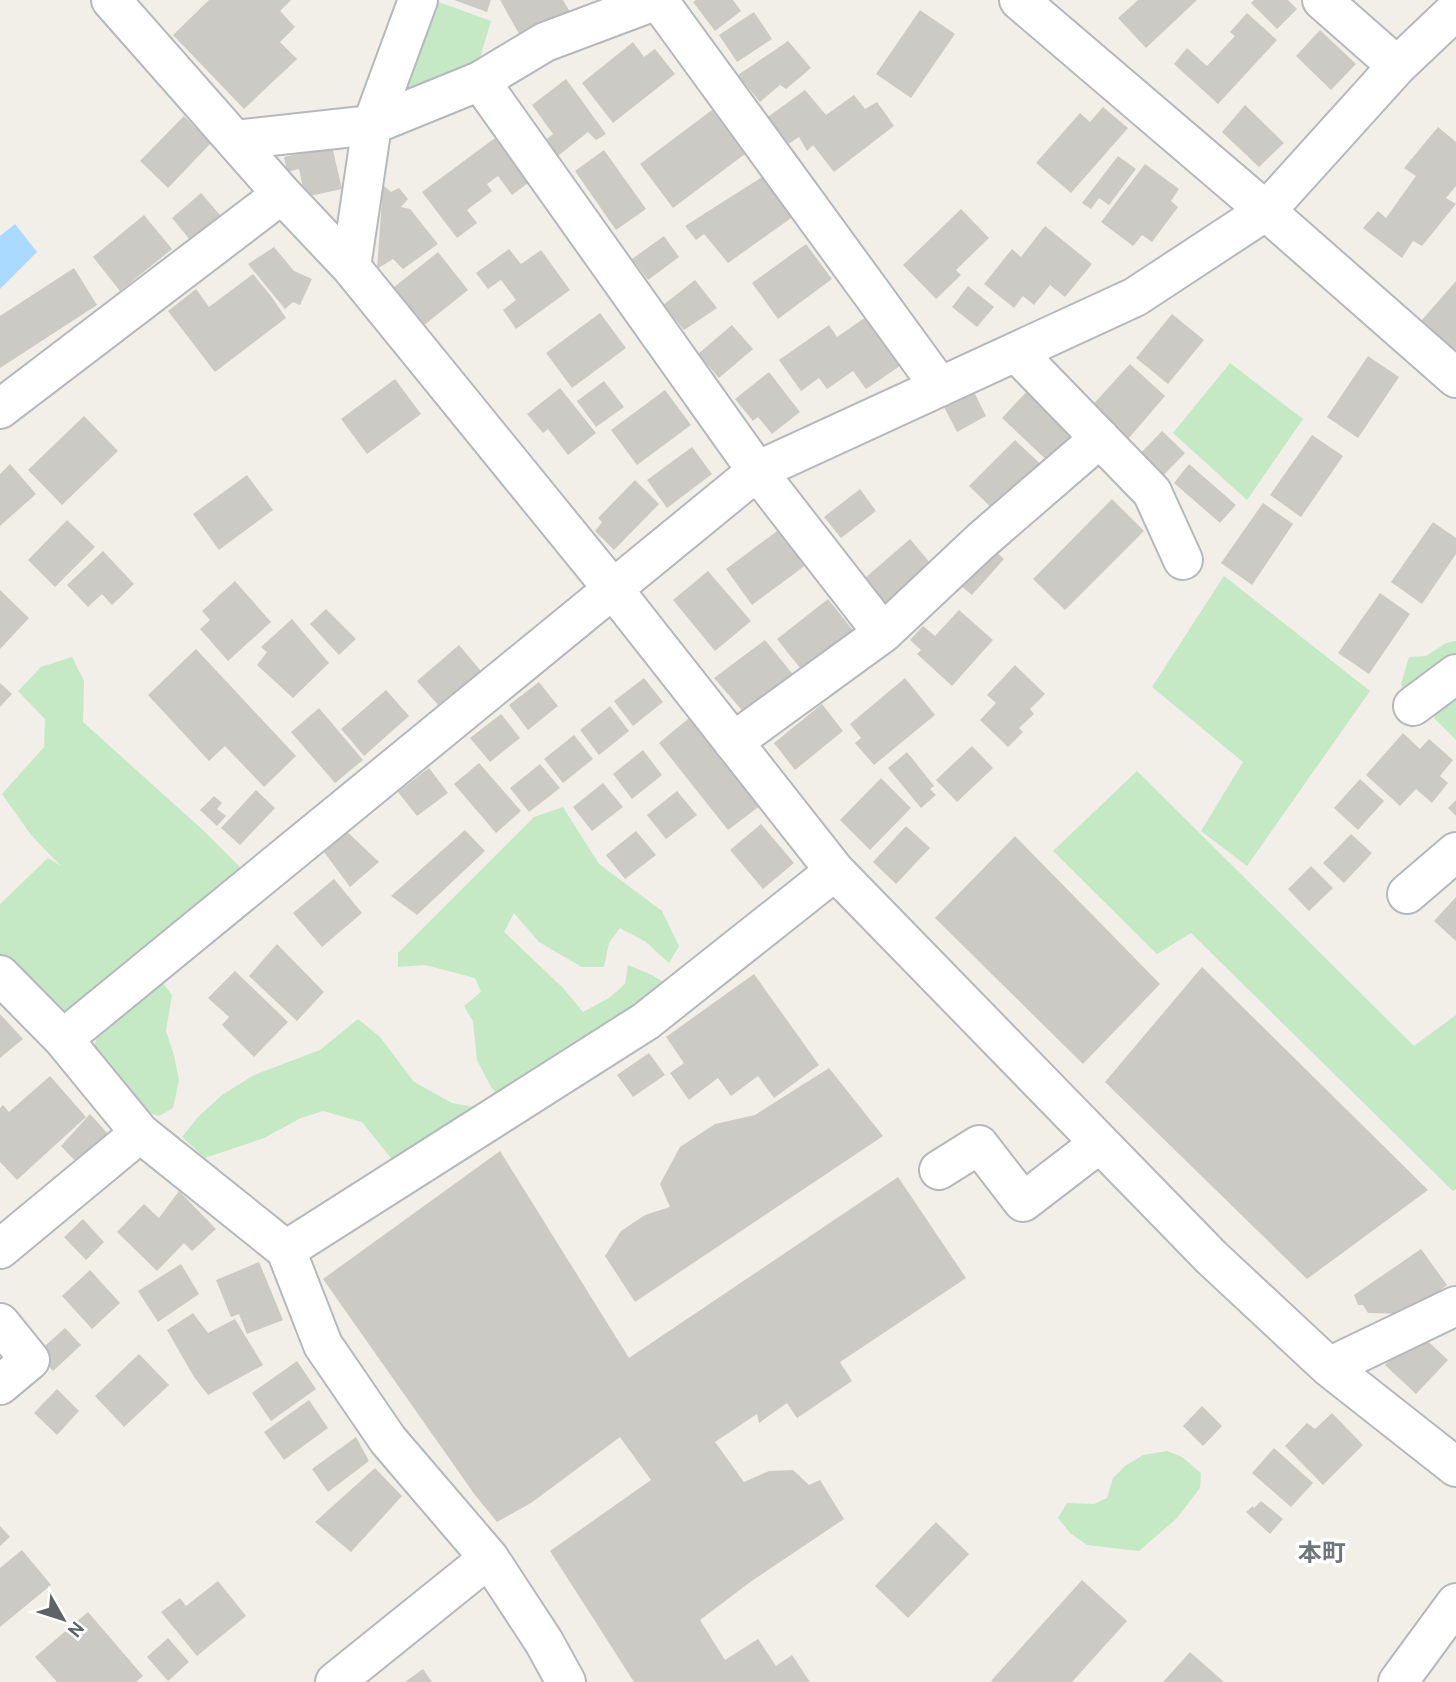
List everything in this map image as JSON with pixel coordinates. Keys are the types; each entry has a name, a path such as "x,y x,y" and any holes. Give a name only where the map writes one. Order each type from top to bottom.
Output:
{"street":[{"path":"111,0 282,194 351,267 613,589 835,871 1212,1258 1329,1367 1456,1467"},
{"path":"351,267 372,125 418,0"},
{"path":"235,141 372,125 480,81 545,42 658,0 940,387"},
{"path":"1019,0 1456,378"},
{"path":"1322,0 1397,66"},
{"path":"63,1039 757,471 1135,297 1266,211 1397,66 1456,10"},
{"path":"480,81 757,471 883,633"},
{"path":"0,409 282,194"},
{"path":"1016,352 1152,492 1183,560"},
{"path":"733,742 883,633 982,540 1100,438"},
{"path":"1413,706 1456,674"},
{"path":"1408,894 1456,852"},
{"path":"286,1250 646,1021 835,871"},
{"path":"0,975 63,1039 140,1133 286,1250 323,1345 388,1440 489,1559 544,1642 566,1682"},
{"path":"0,1249 140,1133"},
{"path":"939,1170 979,1145 1023,1202 1100,1143"},
{"path":"1329,1367 1456,1306"},
{"path":"0,1323 30,1360 0,1385"},
{"path":"335,1682 489,1559"},
{"path":"1398,1682 1456,1603"}],"green space":[{"path":"436,1 491,21 477,68 398,104"},
{"path":"1230,363 1303,419 1247,500 1173,433"},
{"path":"1224,576 1370,691 1247,866 1201,831 1243,762 1152,687"},
{"path":"1456,641 1456,673 1407,699 1401,684 1409,657 1426,656 1446,643"},
{"path":"72,657 84,681 83,722 205,832 244,871 72,1011 53,1011 0,956 0,904 48,858 61,866 31,835 2,794 44,747 45,719 18,691 41,667"},
{"path":"1456,689 1456,740 1434,718 1444,697"},
{"path":"1137,771 1414,1046 1456,1015 1456,1189 1453,1191 1191,933 1157,954 1053,851"},
{"path":"563,807 599,864 662,911 679,946 669,963 646,942 620,928 609,943 604,967 582,967 539,942 514,913 504,932 563,988 583,1012 609,998 625,984 628,965 652,975 674,989 504,1101 491,1087 477,1060 473,1021 464,1006 481,992 475,978 425,965 398,967 398,953 534,817"},
{"path":"159,978 172,995 166,1031 179,1080 173,1108 159,1116 135,1108 91,1054 99,1032"},
{"path":"358,1019 380,1037 414,1082 452,1103 479,1108 398,1167 362,1122 323,1111 301,1118 264,1138 205,1158 182,1137 198,1117 222,1095 254,1075 320,1050"},
{"path":"1167,1451 1182,1457 1201,1473 1200,1488 1177,1518 1139,1551 1087,1545 1070,1533 1058,1518 1067,1503 1094,1504 1107,1498 1113,1478 1125,1466 1143,1455"}],"water":[{"path":"15,224 37,252 0,289 0,236"}],"building":[{"path":"209,0 291,0 280,11 295,27 280,42 297,59 244,109 173,35"},
{"path":"454,0 491,0 487,12"},
{"path":"500,0 563,0 570,12 522,39"},
{"path":"733,0 741,11 715,31 693,2"},
{"path":"1138,0 1197,0 1146,48 1118,18"},
{"path":"1254,0 1288,0 1297,9 1277,29 1251,3"},
{"path":"920,10 955,34 911,98 876,74"},
{"path":"754,12 772,39 737,62 719,35"},
{"path":"1247,13 1277,40 1218,104 1174,64 1187,48 1207,66 1235,36 1230,32"},
{"path":"1320,30 1356,64 1331,90 1296,56"},
{"path":"788,41 811,68 786,89 780,85 760,102 738,75"},
{"path":"633,42 644,57 655,49 675,74 613,123 582,83"},
{"path":"566,79 606,134 596,140 588,132 549,163 538,146 553,134 532,105"},
{"path":"805,90 826,115 854,95 865,109 877,102 894,126 834,172 813,145 807,151 799,137 785,146 765,119"},
{"path":"1245,105 1284,143 1259,167 1222,132"},
{"path":"1103,107 1128,128 1071,193 1036,163 1080,113 1090,122"},
{"path":"712,110 745,154 673,208 640,164"},
{"path":"184,116 211,143 168,188 140,161"},
{"path":"1438,127 1456,142 1456,186 1446,198 1456,204 1422,246 1413,241 1402,258 1363,228 1378,211 1386,218 1416,176 1404,168"},
{"path":"495,138 528,183 512,195 498,176 487,184 492,191 467,210 477,223 457,238 422,192"},
{"path":"332,146 342,189 305,197 299,169 287,172 284,157"},
{"path":"604,150 646,209 616,230 575,171"},
{"path":"1118,156 1136,169 1109,205 1099,198 1091,209 1082,203"},
{"path":"1145,164 1179,189 1171,201 1178,207 1152,242 1142,235 1133,246 1101,222"},
{"path":"765,175 794,216 728,263 704,234 696,240 685,226"},
{"path":"383,185 391,192 399,188 408,199 401,207 410,209 438,244 403,269 393,259 377,269"},
{"path":"201,193 220,215 190,240 172,218"},
{"path":"961,209 989,238 956,270 961,275 936,299 903,265"},
{"path":"144,215 172,249 120,291 93,257"},
{"path":"1045,226 1092,264 1065,297 1050,285 1034,305 1023,296 1014,308 984,284 1012,249 1021,257"},
{"path":"664,236 679,257 648,280 632,259"},
{"path":"806,244 832,279 778,319 752,283"},
{"path":"274,247 294,271 312,279 300,305 293,302 285,309 248,264"},
{"path":"509,249 521,264 541,250 570,290 516,329 503,310 516,300 501,280 488,289 476,273"},
{"path":"438,252 468,290 418,330 388,292"},
{"path":"74,268 97,305 0,368 0,316"},
{"path":"253,274 286,318 215,372 168,311 196,289 209,307"},
{"path":"695,280 717,308 684,330 663,305"},
{"path":"1456,281 1456,348 1454,350 1421,321"},
{"path":"968,286 994,307 977,327 952,307"},
{"path":"600,313 626,348 572,388 546,353"},
{"path":"1172,314 1204,340 1168,384 1136,358"},
{"path":"866,317 900,366 866,389 853,371 827,389 819,378 801,391 779,360 829,325 837,337"},
{"path":"732,325 753,349 719,378 698,354"},
{"path":"1368,356 1399,377 1358,438 1327,417"},
{"path":"1130,364 1165,396 1123,445 1088,410"},
{"path":"769,372 800,412 772,434 758,417 753,421 735,399"},
{"path":"395,379 421,414 367,454 341,419"},
{"path":"604,381 624,407 596,427 577,401"},
{"path":"560,388 596,433 568,455 548,429 543,433 527,414"},
{"path":"972,388 986,416 957,432 942,403"},
{"path":"1030,388 1084,440 1056,469 1002,418"},
{"path":"665,390 691,425 637,465 611,430"},
{"path":"84,416 118,451 62,505 28,470"},
{"path":"1162,431 1185,453 1160,479 1137,457"},
{"path":"1312,435 1343,456 1301,517 1270,495"},
{"path":"1015,440 1049,472 1003,519 969,486"},
{"path":"692,447 712,474 667,508 647,480"},
{"path":"10,464 36,494 0,526 0,474"},
{"path":"1189,464 1236,505 1220,523 1174,483"},
{"path":"247,475 273,510 219,550 193,514"},
{"path":"635,480 659,504 614,550 595,531 602,522 598,518"},
{"path":"860,489 876,511 841,538 824,517"},
{"path":"1112,499 1144,531 1065,610 1033,579"},
{"path":"1263,503 1293,524 1252,585 1221,563"},
{"path":"67,520 95,547 55,587 28,560"},
{"path":"1433,522 1456,538 1456,554 1422,604 1391,582"},
{"path":"780,529 806,565 752,605 726,569"},
{"path":"910,539 936,570 891,609 865,578"},
{"path":"989,545 1004,559 972,595 956,582"},
{"path":"103,551 134,584 112,605 102,594 88,607 67,585"},
{"path":"708,571 751,621 715,651 673,600"},
{"path":"235,581 271,622 228,661 200,629 210,620 202,611"},
{"path":"0,590 29,618 0,649"},
{"path":"1380,593 1410,614 1369,674 1338,653"},
{"path":"828,599 855,633 804,673 777,639"},
{"path":"326,609 356,639 339,655 310,624"},
{"path":"959,610 993,640 952,686 917,654 921,650 910,640 923,626 935,636"},
{"path":"292,619 329,663 293,698 257,665 267,652 261,647"},
{"path":"765,640 795,677 747,716 714,678"},
{"path":"459,645 481,671 439,706 417,681"},
{"path":"196,649 296,756 264,787 225,746 209,761 148,695"},
{"path":"1015,665 1045,694 1030,709 1034,714 1019,728 1023,732 1008,747 980,720 996,703 987,695"},
{"path":"644,678 663,702 633,726 614,701"},
{"path":"905,678 935,715 874,765 855,743 861,738 850,724"},
{"path":"539,682 558,706 528,730 509,705"},
{"path":"0,683 12,694 0,707"},
{"path":"386,690 409,716 364,756 341,729"},
{"path":"822,704 843,731 795,770 774,743"},
{"path":"610,706 629,731 599,755 580,730"},
{"path":"319,708 363,760 335,783 291,732"},
{"path":"501,714 520,738 490,762 470,738"},
{"path":"689,718 761,805 728,830 659,743"},
{"path":"1403,733 1420,749 1429,739 1453,760 1440,776 1448,783 1432,803 1416,789 1400,806 1366,775"},
{"path":"574,735 593,759 563,783 544,759"},
{"path":"972,746 993,768 957,802 936,780"},
{"path":"643,750 662,775 632,799 613,774"},
{"path":"907,752 934,786 930,789 936,795 921,808 888,768"},
{"path":"479,763 521,811 496,833 454,784"},
{"path":"540,764 560,788 529,812 510,788"},
{"path":"429,768 448,793 417,816 398,792"},
{"path":"881,778 911,808 870,850 840,820"},
{"path":"1360,779 1384,801 1358,830 1334,808"},
{"path":"603,783 623,807 592,831 573,807"},
{"path":"256,790 275,808 240,845 221,828"},
{"path":"677,791 697,815 666,839 647,815"},
{"path":"214,796 222,803 217,809 226,816 217,826 200,810"},
{"path":"1456,800 1456,816 1448,808"},
{"path":"761,824 794,863 763,889 730,850"},
{"path":"906,826 930,848 896,884 873,862"},
{"path":"342,827 379,862 350,887 318,844"},
{"path":"465,830 485,851 417,915 391,896"},
{"path":"636,831 656,855 625,879 606,855"},
{"path":"1351,834 1372,853 1344,883 1323,863"},
{"path":"1015,836 1160,984 1083,1064 935,918"},
{"path":"1311,866 1333,888 1309,911 1288,889"},
{"path":"334,879 362,913 322,947 293,913"},
{"path":"1456,897 1456,941 1434,921"},
{"path":"277,944 324,992 297,1021 249,976"},
{"path":"1202,967 1428,1190 1307,1279 1105,1082"},
{"path":"235,971 288,1022 254,1057 222,1025 229,1017 208,998"},
{"path":"754,974 819,1065 774,1098 758,1076 731,1096 718,1078 689,1100 670,1073 684,1063 666,1037"},
{"path":"0,1014 23,1039 0,1058"},
{"path":"649,1053 665,1075 633,1097 617,1075"},
{"path":"829,1068 883,1136 635,1302 605,1256 621,1231 645,1215 670,1207 660,1184 680,1147 715,1124 755,1115"},
{"path":"50,1076 86,1117 17,1180 0,1162 0,1108 3,1105 9,1112"},
{"path":"90,1114 110,1136 81,1167 61,1146"},
{"path":"500,1151 629,1358 898,1177 966,1278 840,1362 852,1381 797,1418 787,1403 759,1423 757,1414 715,1442 744,1482 769,1471 793,1470 809,1485 820,1480 844,1519 753,1580 700,1620 725,1660 758,1639 776,1666 792,1655 810,1682 634,1682 550,1551 651,1480 620,1437 531,1503 497,1522 475,1495 323,1279"},
{"path":"179,1191 216,1229 192,1251 184,1243 157,1271 117,1232 144,1204 159,1218"},
{"path":"83,1219 104,1242 86,1260 64,1237"},
{"path":"1421,1249 1447,1285 1411,1314 1368,1313 1363,1305 1358,1305 1354,1295"},
{"path":"259,1262 283,1320 247,1334 239,1314 231,1317 216,1280"},
{"path":"181,1264 199,1294 158,1322 138,1291"},
{"path":"90,1270 120,1303 92,1329 62,1296"},
{"path":"193,1313 208,1333 235,1319 263,1365 208,1395 194,1377 167,1330"},
{"path":"65,1328 81,1345 53,1371 37,1353"},
{"path":"1417,1331 1448,1360 1416,1394 1385,1365"},
{"path":"139,1354 169,1385 124,1427 95,1396"},
{"path":"297,1361 316,1389 271,1421 252,1393"},
{"path":"57,1389 79,1411 57,1435 34,1413"},
{"path":"309,1400 328,1428 284,1460 264,1432"},
{"path":"1202,1406 1222,1426 1203,1446 1183,1426"},
{"path":"1332,1413 1363,1445 1323,1485 1285,1446 1307,1423 1315,1429"},
{"path":"356,1437 369,1461 328,1492 312,1469"},
{"path":"1274,1448 1313,1483 1291,1507 1252,1473"},
{"path":"375,1468 402,1496 351,1552 315,1522"},
{"path":"1261,1501 1283,1519 1270,1534 1246,1512"},
{"path":"936,1522 969,1554 908,1618 875,1586"},
{"path":"0,1526 10,1537 0,1546"},
{"path":"22,1550 51,1585 0,1627 0,1568"},
{"path":"1082,1580 1127,1621 1072,1682 991,1681"},
{"path":"218,1581 246,1616 197,1656 161,1612 180,1598 186,1606"},
{"path":"88,1612 143,1676 136,1682 57,1682 35,1657"},
{"path":"168,1638 189,1662 168,1681 147,1657"},
{"path":"1190,1652 1224,1682 1163,1682"},
{"path":"423,1669 432,1682 405,1682"}],"district":[{"name":"本町","path":"1322,1552"}]}
